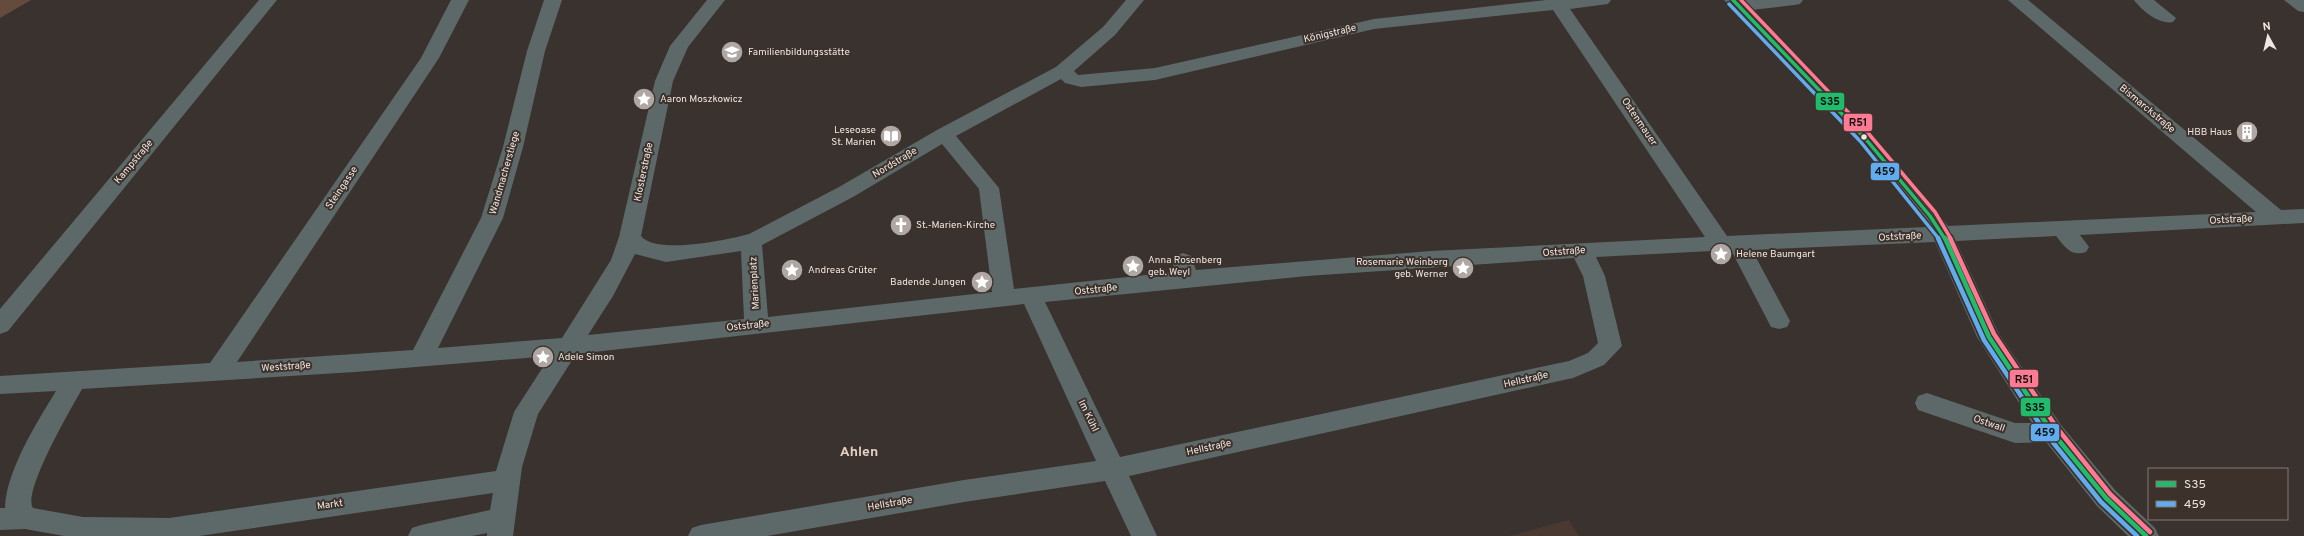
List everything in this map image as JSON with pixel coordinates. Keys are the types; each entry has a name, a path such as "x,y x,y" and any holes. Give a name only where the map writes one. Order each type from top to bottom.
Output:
{"street":[{"name":"Kampstraße","path":"0,325 268,0"},
{"name":"Steingasse","path":"223,362 430,58 460,0"},
{"name":"Wandmacherstiege","path":"425,349 492,218 513,147 536,51 553,0"},
{"name":"Klosterstraße","path":"571,346 616,272 630,237 664,81 679,46 695,23 716,0"},
{"name":"Nordstraße","path":"630,237 638,246 645,250 666,254 712,249 751,242 846,192 944,134 1063,71 1109,31 1135,0"},
{"name":"Königstraße","path":"1063,71 1072,79 1081,80 1155,74 1374,24 1556,3 1602,0"},
{"path":"1736,3 1794,0"},
{"name":"Bismarckstraße","path":"2017,0 2277,218"},
{"path":"2143,0 2167,18"},
{"path":"2293,0 2304,7"},
{"name":"Ostenmauer","path":"1556,3 1704,218 1736,250 1779,321"},
{"path":"1736,3 1873,147 1930,216 1943,235 1989,337 2052,432 2106,498 2146,536"},
{"path":"944,134 989,188 1000,259 1004,299"},
{"name":"Oststraße","path":"571,346 1031,296 1185,271 1307,268 1393,270 1582,251 1736,250 1943,235 2304,216"},
{"path":"2061,229 2078,247"},
{"name":"Marienplatz","path":"751,242 757,315 754,326"},
{"name":"Hellstraße","path":"700,536 964,491 1114,469 1573,369 1596,359 1610,346 1594,276 1582,251"},
{"name":"Im Kühl","path":"1031,296 1114,469 1144,536"},
{"name":"Weststraße","path":"0,385 75,380 223,362 425,349 571,346"},
{"path":"421,536 501,527 509,467 526,412 571,346"},
{"name":"Markt","path":"75,380 60,403 19,488 18,508 13,518 83,528 151,532 508,480"},
{"name":"Ostwall","path":"1927,403 2015,433 2052,432"}],"shaded area":[{"path":"0,0 31,0 0,18"},
{"path":"1569,520 1579,536 1509,536"}],"transit line":[{"name":"S35","path":"1733,0 1864,137 1930,216 1943,235 1989,337 2052,432 2106,498 2146,536"},
{"name":"R51","path":"1741,0 1868,133 1935,212 1948,233 1994,334 2057,428 2110,494 2150,532"},
{"name":"459","path":"1729,4 1860,141 1925,220 1938,238 1984,340 2047,435 2101,502 2137,536"}],"place":[{"name":"Familienbildungsstätte","path":"732,52"},
{"name":"Aaron Moszkowicz","path":"644,99"},
{"name":"HBB Haus","path":"2247,132"},
{"name":"Leseoase St. Marien","path":"891,136"},
{"name":"St.-Marien-Kirche","path":"901,225"},
{"name":"Helene Baumgart","path":"1721,254"},
{"name":"Anna Rosenberg geb. Weyl","path":"1133,266"},
{"name":"Rosemarie Weinberg geb. Werner","path":"1463,268"},
{"name":"Andreas Grüter","path":"792,270"},
{"name":"Badende Jungen","path":"982,282"},
{"name":"Adele Simon","path":"543,357"}],"district":[{"name":"Ahlen","path":"859,452"}]}
